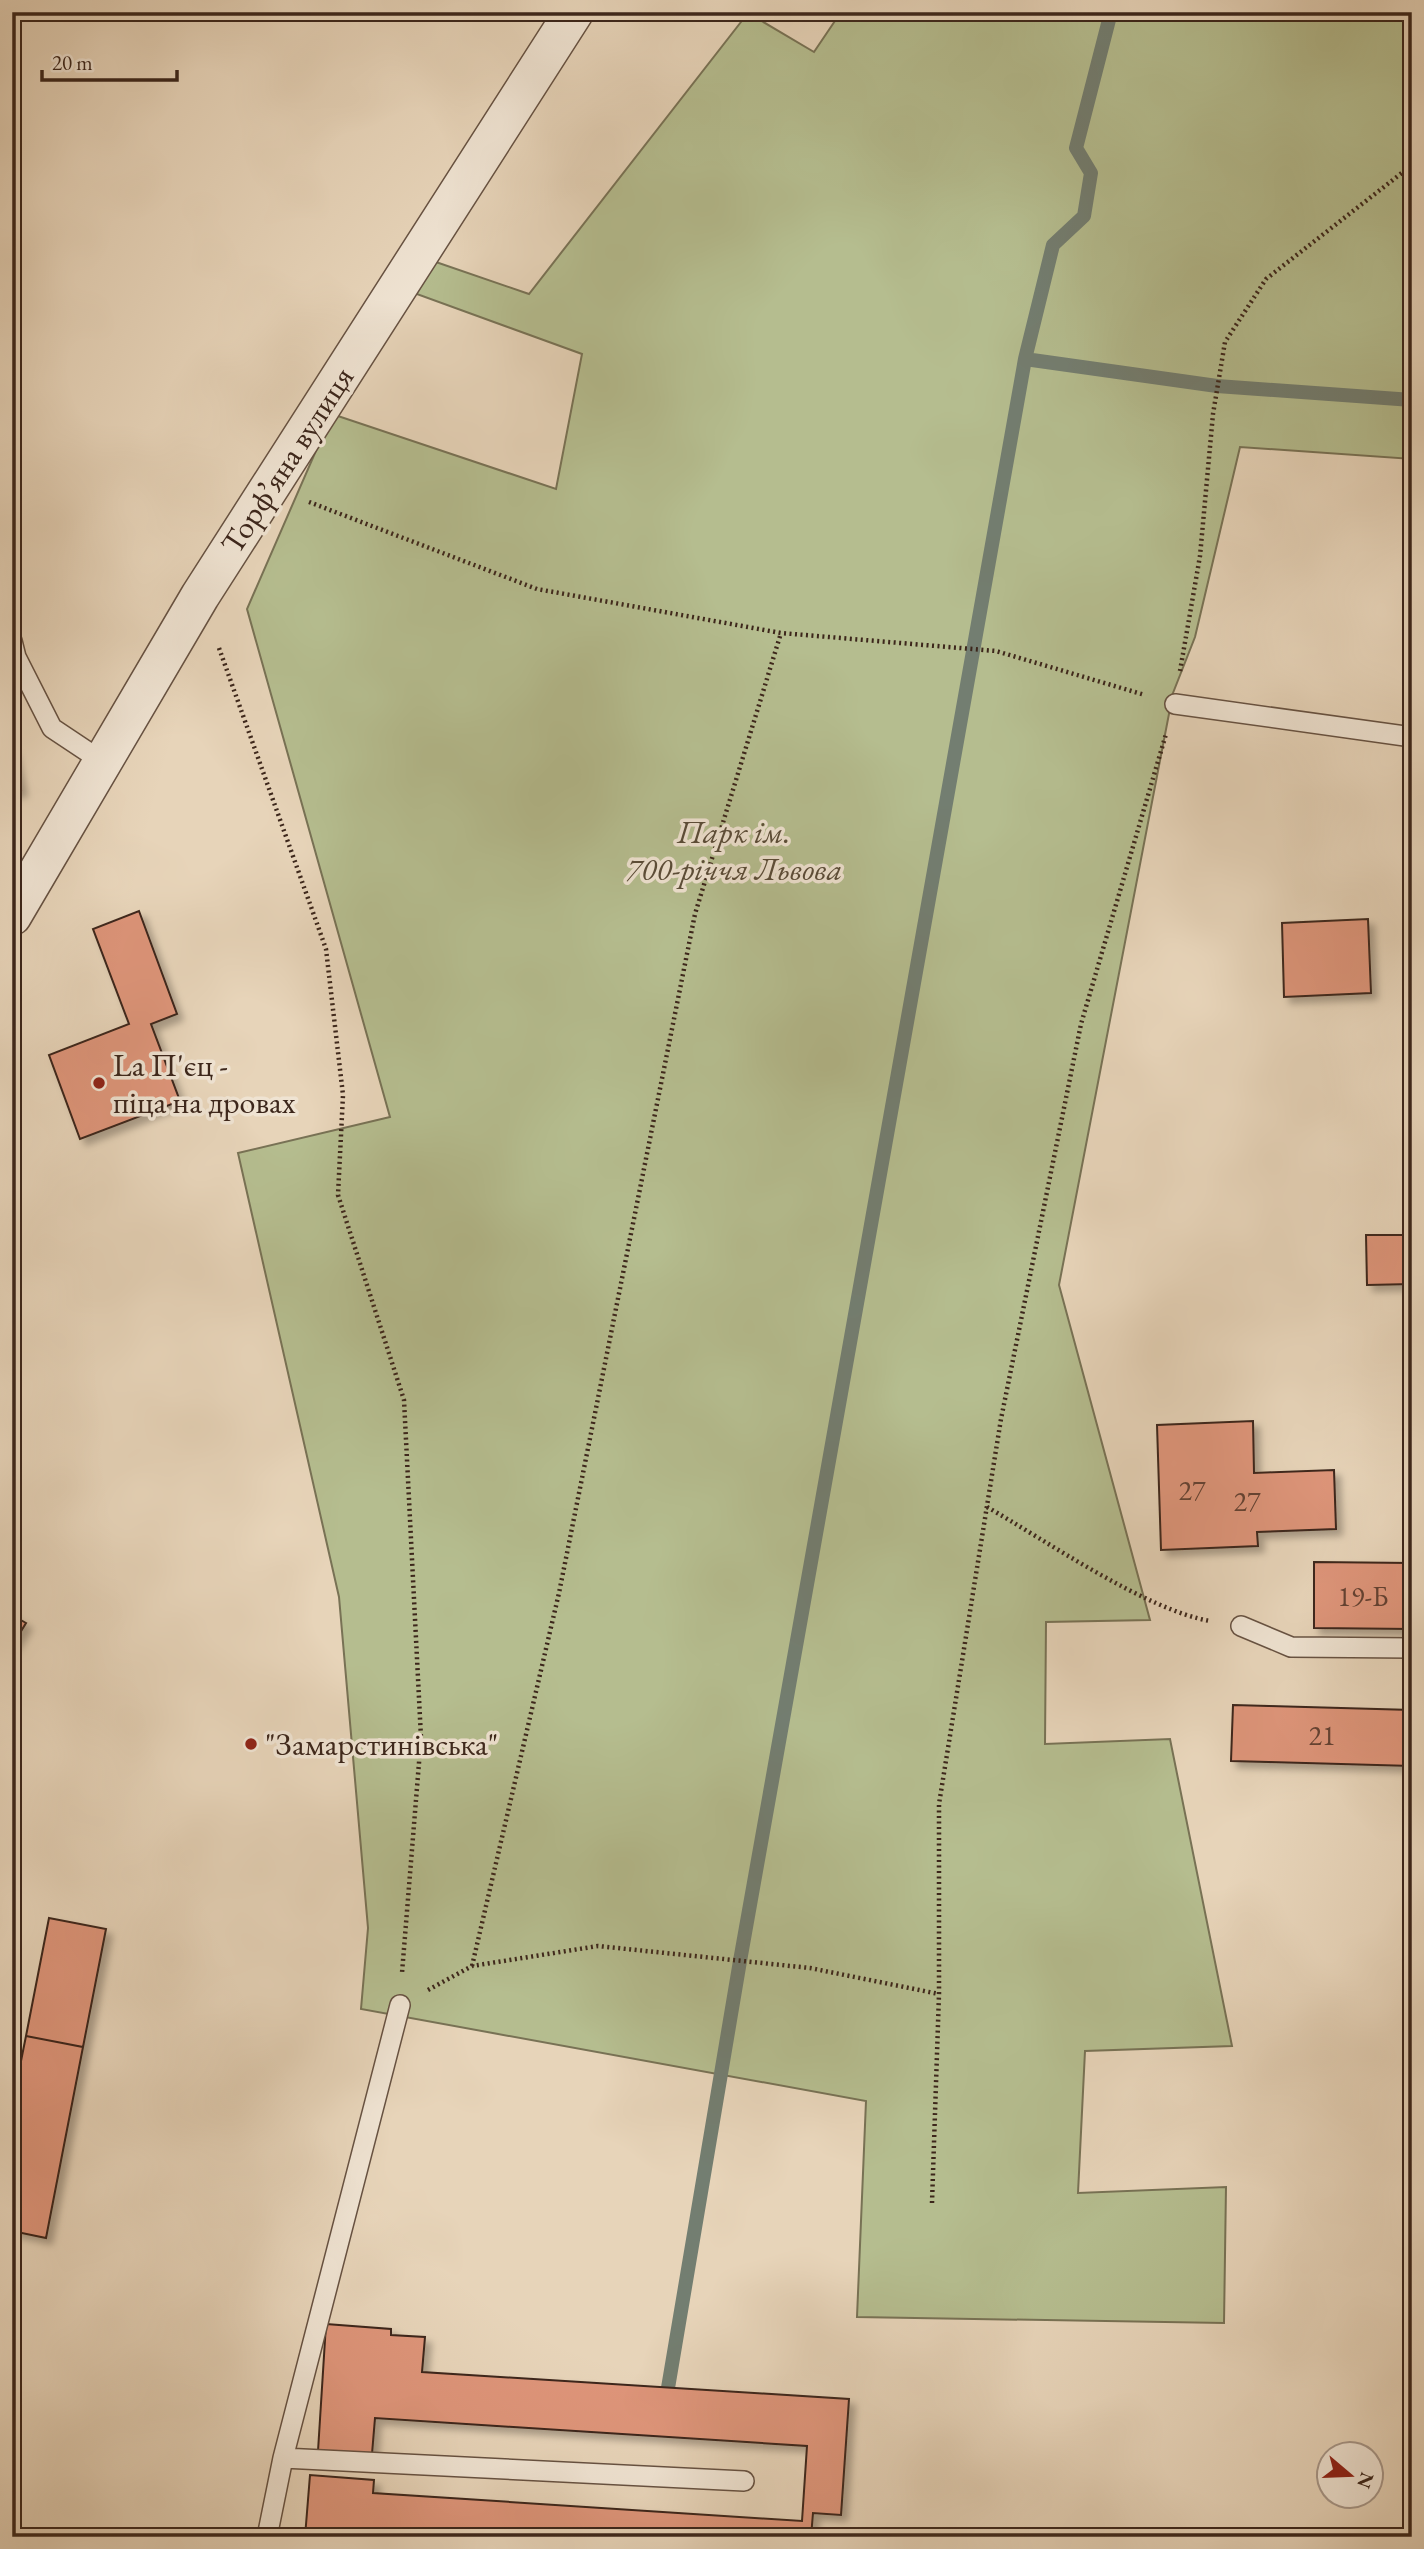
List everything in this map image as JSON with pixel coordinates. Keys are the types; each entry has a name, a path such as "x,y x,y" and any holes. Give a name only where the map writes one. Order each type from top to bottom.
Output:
{"street":[{"name":"Торфʼяна вулиця","path":"12,916 200,596 574,12"}],"lane":[{"path":"12,641 16,657 52,728 103,762"},
{"path":"1175,704 1412,737"},
{"path":"1241,1626 1291,1647 1412,1648"},
{"path":"267,2537 283,2458 400,2005"},
{"path":"283,2458 744,2481"}],"path":[{"path":"932,2203 939,1994 939,1804 1001,1419 1081,1024 1175,704 1200,556 1213,414 1225,342 1266,279 1412,165"},
{"path":"305,500 537,589 781,633 996,651 1175,704"},
{"path":"200,596 326,949 344,1095 338,1195 404,1400 421,1738 400,2005"},
{"path":"471,1966 559,1593 695,914 781,633"},
{"path":"987,1507 1130,1589 1193,1618 1241,1626"},
{"path":"400,2005 471,1966 598,1946 810,1968 939,1994"}],"green space":[{"name":"Парк ім. 700-річчя Львова","path":"841,12 1412,12 1412,459 1240,447 1195,637 1173,693 1059,1285 1150,1620 1046,1622 1045,1744 1170,1739 1232,2046 1085,2051 1078,2193 1226,2187 1224,2323 857,2317 866,2101 361,2009 368,1928 339,1597 238,1153 390,1117 247,609 332,414 556,489 582,354 414,293 433,261 529,294 748,13 814,52"}],"building":[{"path":"12,748 21,790 12,792"},
{"path":"139,911 177,1014 151,1024 180,1101 80,1139 49,1055 129,1024 93,929"},
{"path":"1368,919 1371,993 1284,997 1282,923"},
{"path":"1366,1235 1412,1235 1412,1284 1367,1285"},
{"path":"1253,1421 1254,1473 1334,1470 1336,1529 1257,1532 1258,1546 1161,1550 1157,1425"},
{"path":"1314,1562 1412,1563 1412,1629 1314,1628"},
{"path":"12,1615 26,1623 12,1646"},
{"path":"1233,1705 1412,1710 1412,1766 1231,1761"},
{"path":"49,1918 106,1929 83,2047 26,2036"},
{"path":"26,2036 83,2047 46,2238 12,2231 12,2106"},
{"path":"326,2324 391,2329 391,2335 425,2337 422,2372 849,2399 841,2515 813,2513 811,2537 305,2537 310,2475 374,2480 373,2493 802,2521 807,2446 375,2418 372,2454 318,2451"}],"waterway":[{"path":"1025,359 1053,245 1084,216 1091,173 1076,148 1111,12"},
{"path":"668,2388 740,1961 1025,359 1217,386 1412,400"}],"place":[{"name":"La П'єц - піца на дровах","path":"99,1083"},
{"name":"\"Замарстинівська\"","path":"251,1744"}]}
